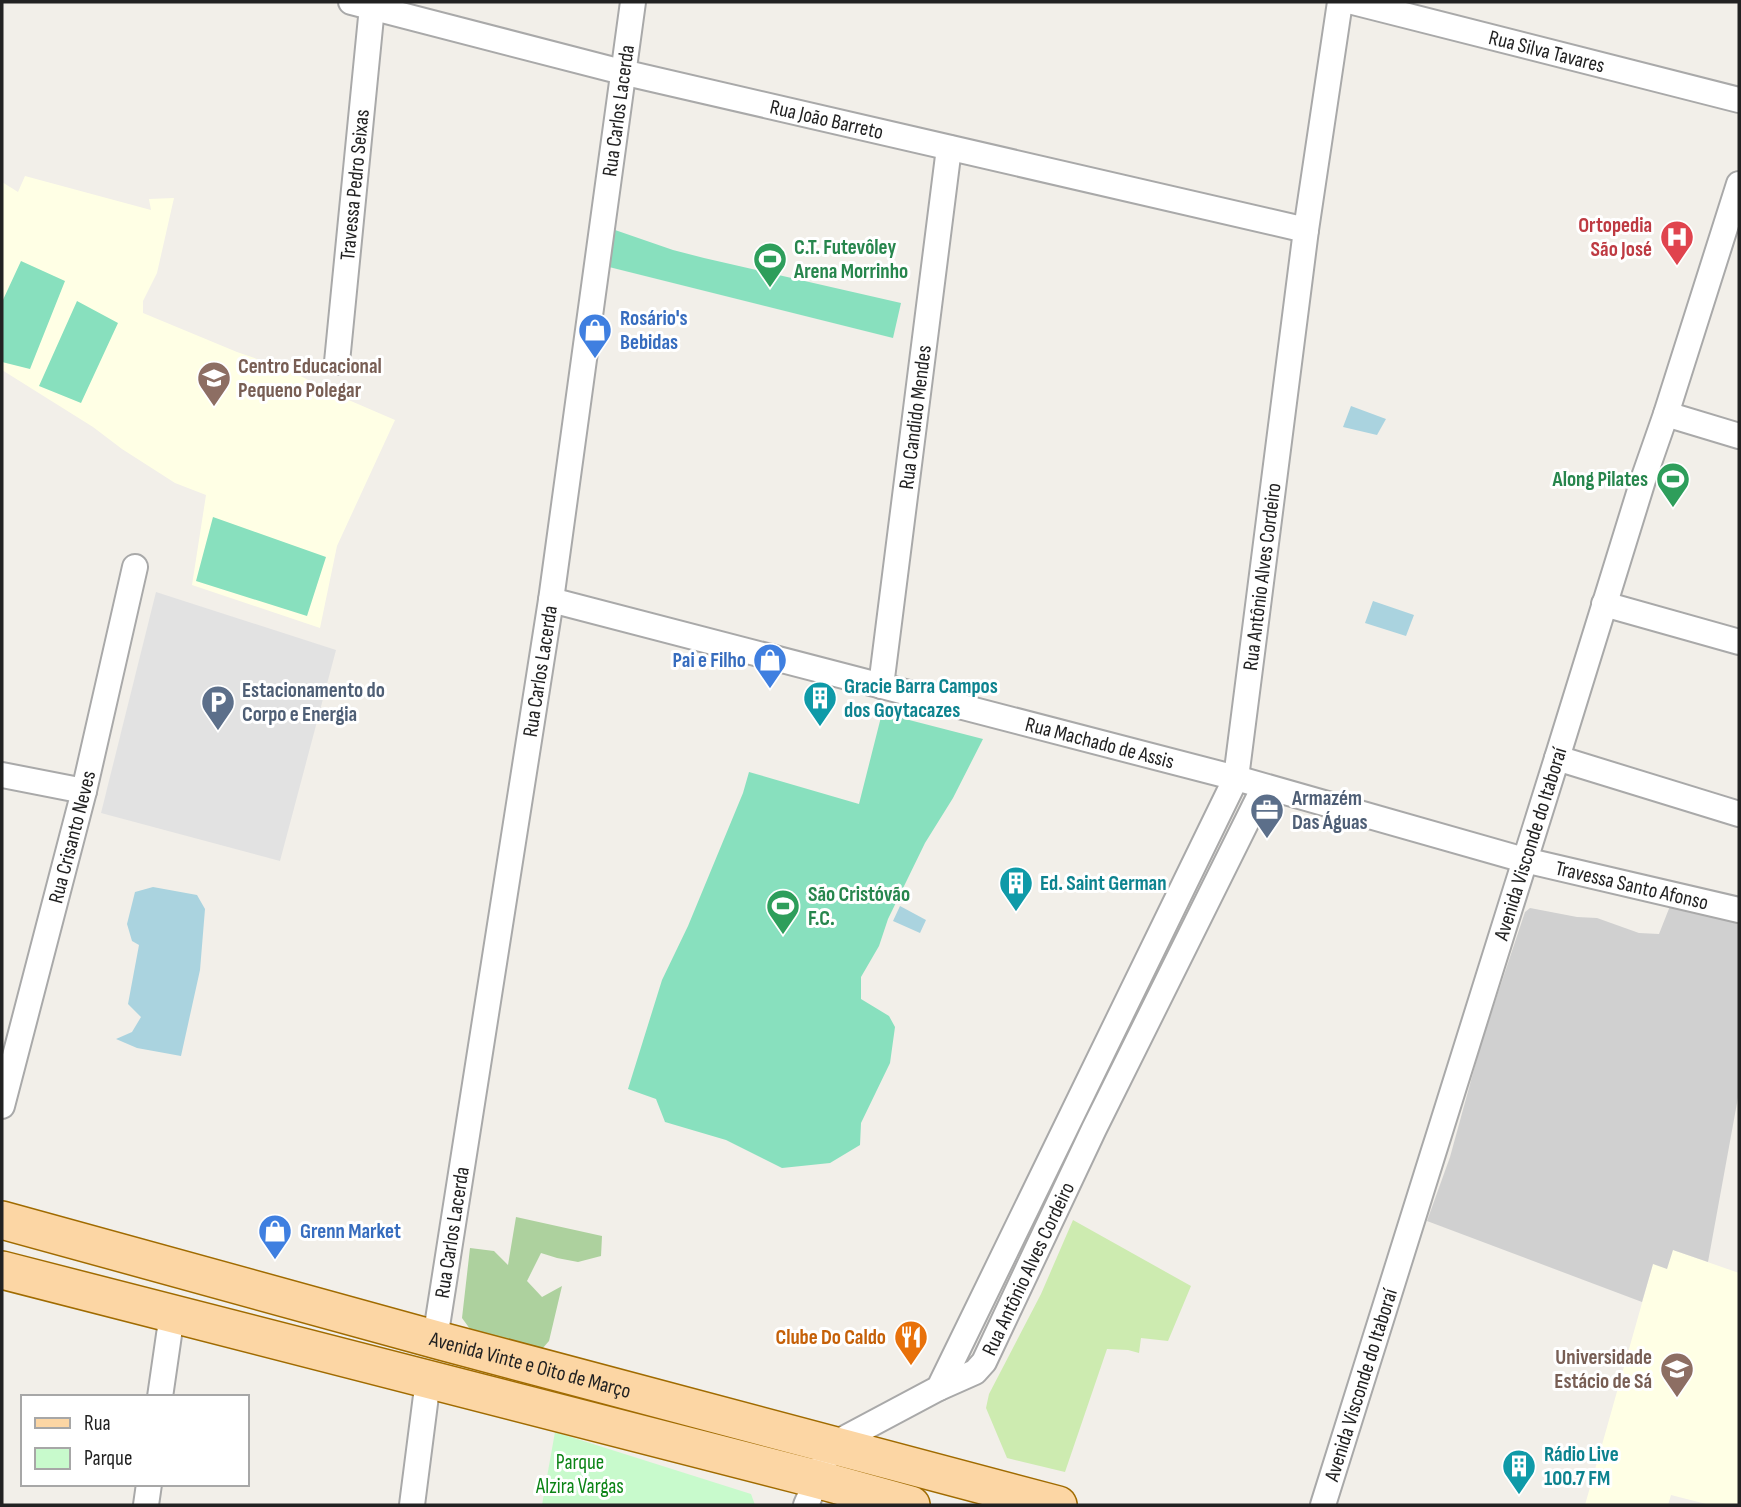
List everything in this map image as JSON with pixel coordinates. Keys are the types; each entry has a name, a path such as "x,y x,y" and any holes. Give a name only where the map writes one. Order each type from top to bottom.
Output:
{"main road":[{"name":"Avenida Vinte e Oito de Março","path":"2,1220 435,1339 1059,1505"},
{"name":"Avenida Vinte e Oito de Março","path":"2,1270 428,1380 811,1492 911,1505"}],"street":[{"name":"Rua Carlos Lacerda","path":"435,1339 551,600 633,2"},
{"name":"Rua Antônio Alves Cordeiro","path":"939,1388 1236,778 1306,230 1340,2"},
{"name":"Rua Silva Tavares","path":"1353,2 1739,100"},
{"name":"Rua João Barreto","path":"362,4 622,72 1306,230"},
{"name":"Travessa Pedro Seixas","path":"337,362 362,4"},
{"name":"Rua Candido Mendes","path":"881,686 949,148"},
{"name":"Avenida Visconde do Itaboraí","path":"1323,1505 1644,477 1739,184"},
{"path":"1666,414 1739,436"},
{"name":"Rua Crisanto Neves","path":"2,1106 84,790 135,567"},
{"name":"Rua Machado de Assis","path":"551,600 1236,778 1524,860"},
{"path":"1605,604 1739,642"},
{"path":"1557,758 1739,814"},
{"path":"2,775 84,790"},
{"name":"Rua Antônio Alves Cordeiro","path":"832,1445 939,1388 975,1372 984,1362 1094,1129 1264,787"},
{"name":"Travessa Santo Afonso","path":"1524,860 1739,910"},
{"path":"1070,1117 1094,1129"},
{"path":"160,1395 172,1314"},
{"path":"412,1505 428,1380"},
{"path":"811,1492 832,1445"},
{"path":"146,1505 149,1486"}],"shaded area":[{"name":"Centro Educacional Pequeno Polegar","path":"25,176 151,210 149,199 174,198 157,273 143,301 143,313 237,352 289,370 337,395 395,420 337,546 320,628 192,585 206,495 175,483 2,370 2,182 18,192"},
{"name":"Estacionamento do Corpo e Energia","path":"156,592 336,650 280,861 101,813"},
{"path":"1672,901 1739,918 1739,1092 1708,1262 1673,1250 1667,1269 1653,1264 1642,1302 1427,1221 1450,1157 1481,1044 1525,912 1530,908 1597,918 1639,933 1659,934"},
{"name":"Universidade Estácio de Sá","path":"1673,1250 1739,1273 1739,1505 1710,1505 1671,1495 1668,1505 1585,1505 1653,1264"}],"green space":[{"name":"C.T. Futevôley Arena Morrinho","path":"615,230 704,258 901,303 893,338 609,267"},
{"path":"21,261 65,281 30,369 2,362 2,302"},
{"path":"77,301 118,323 81,403 39,386"},
{"path":"213,517 326,557 307,616 196,581"},
{"name":"São Cristóvão F.C.","path":"882,713 983,739 953,798 925,843 888,919 879,946 861,977 861,999 889,1016 895,1027 890,1063 861,1123 860,1145 830,1163 782,1168 726,1140 665,1122 656,1099 628,1089 662,980 688,926 743,793 749,772 859,804"},
{"path":"516,1217 602,1236 601,1256 578,1262 541,1253 527,1281 542,1297 562,1286 549,1341 542,1349 470,1329 462,1318 470,1248 494,1251 508,1265"},
{"path":"1073,1220 1191,1286 1168,1341 1141,1338 1139,1353 1107,1349 1065,1472 1007,1458 986,1408 989,1394 1041,1294"},
{"name":"Parque Alzira Vargas","path":"555,1432 751,1494 755,1505 542,1505"}],"water":[{"path":"1351,406 1386,419 1377,435 1343,427"},
{"path":"1373,601 1414,615 1406,636 1365,623"},
{"path":"153,887 197,895 205,909 200,970 181,1056 137,1048 116,1039 132,1032 141,1017 128,1004 139,945 132,941 127,924 135,892"},
{"path":"900,906 926,920 920,933 893,921"}],"place":[{"name":"Ortopedia São José","path":"1677,267"},
{"name":"C.T. Futevôley Arena Morrinho","path":"770,289"},
{"name":"Rosário's Bebidas","path":"595,360"},
{"name":"Centro Educacional Pequeno Polegar","path":"214,408"},
{"name":"Along Pilates","path":"1673,509"},
{"name":"Pai e Filho","path":"770,690"},
{"name":"Gracie Barra Campos dos Goytacazes","path":"820,728"},
{"name":"Estacionamento do Corpo e Energia","path":"218,732"},
{"name":"Armazém Das Águas","path":"1267,840"},
{"name":"Ed. Saint German","path":"1016,913"},
{"name":"São Cristóvão F.C.","path":"783,936"},
{"name":"Grenn Market","path":"275,1261"},
{"name":"Clube Do Caldo","path":"911,1367"},
{"name":"Universidade Estácio de Sá","path":"1677,1399"},
{"name":"Rádio Live 100.7 FM","path":"1519,1496"}]}
